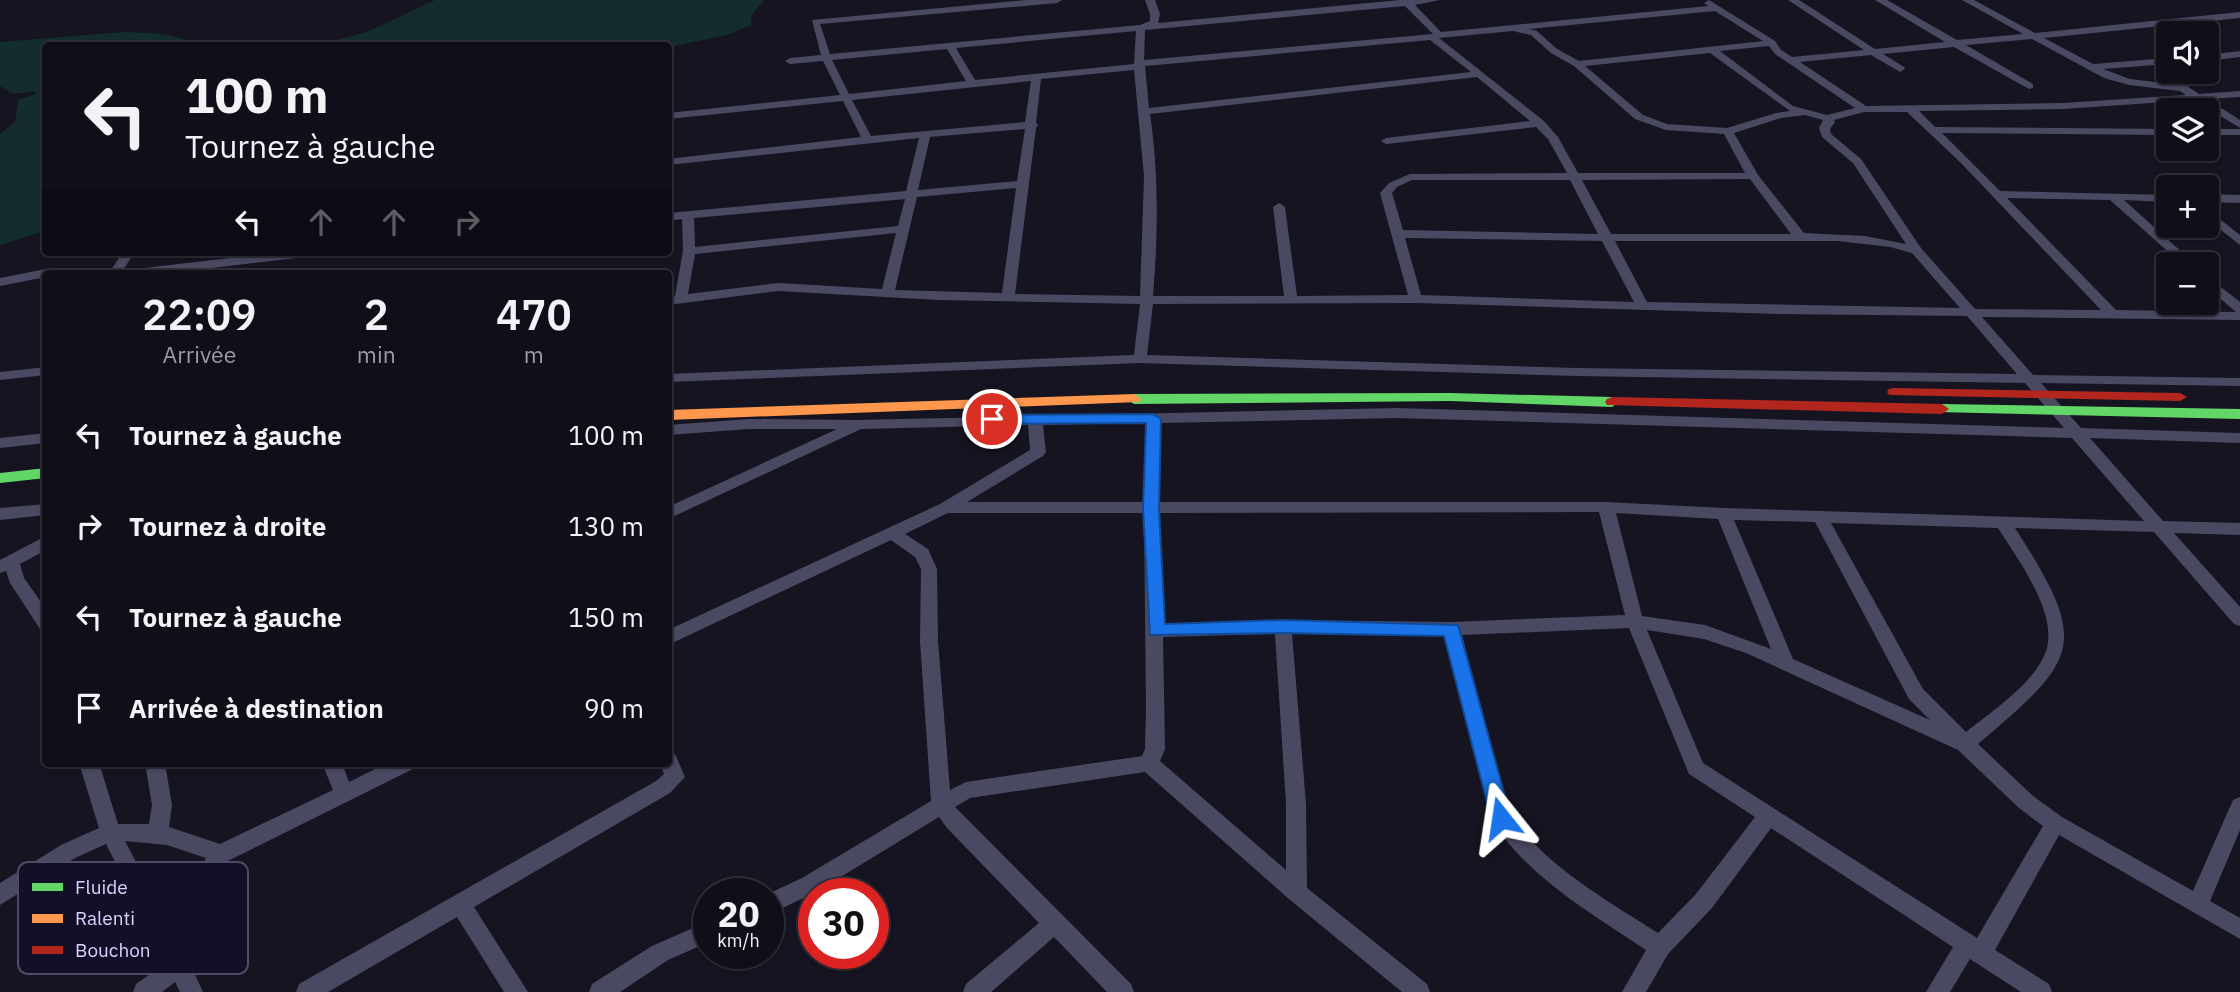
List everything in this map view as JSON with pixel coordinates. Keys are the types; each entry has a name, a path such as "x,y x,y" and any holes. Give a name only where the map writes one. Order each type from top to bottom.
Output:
{"main road":[{"path":"672,403 941,390 1228,384 2040,393 2240,398"},
{"path":"672,415 1239,398 1450,397 2060,413 2240,414"},
{"path":"0,466 42,461"},
{"path":"0,478 42,473"}],"street":[{"path":"867,139 826,57 816,32 816,21 1057,0"},
{"path":"1141,28 1154,22 1156,14 1150,0"},
{"path":"790,61 1435,0"},
{"path":"1704,0 1772,43 1791,60 1864,109"},
{"path":"1793,0 1900,69"},
{"path":"1880,0 2029,86"},
{"path":"1967,0 2118,80 2179,86 2202,97 2240,125"},
{"path":"1407,1 1436,36 1539,123 1558,144 1643,306"},
{"path":"672,116 1037,75 1716,8"},
{"path":"1791,60 2240,15"},
{"path":"1140,359 1148,300 1150,199 1141,28"},
{"path":"1514,28 1534,33 1554,51 1577,64 1639,117 1666,127 1728,131 1780,115 1803,114 1827,118 1864,109 2063,106 2240,94"},
{"path":"1577,64 1772,43"},
{"path":"949,45 972,83"},
{"path":"1711,50 1790,108 1803,114"},
{"path":"2219,57 2240,54"},
{"path":"2090,67 2156,62"},
{"path":"1146,111 1481,74"},
{"path":"1008,297 1033,125 1037,75"},
{"path":"1909,108 2113,315"},
{"path":"1827,118 1830,122 1824,128 1826,135 1857,161 1916,250 2026,379 2060,413 2240,619"},
{"path":"1386,141 1539,123"},
{"path":"672,162 867,139 1033,125"},
{"path":"1932,130 2156,132"},
{"path":"1728,131 1753,176 1800,237"},
{"path":"2219,132 2240,132"},
{"path":"888,293 926,134"},
{"path":"1416,299 1386,193 1393,185 1410,177 1753,176"},
{"path":"672,217 1024,184"},
{"path":"1996,194 2156,198"},
{"path":"2113,197 2175,252"},
{"path":"2219,198 2240,199"},
{"path":"1279,207 1291,298"},
{"path":"688,216 689,251 675,301 778,287 888,293 1148,300 1416,299 1643,306 2240,316"},
{"path":"2219,223 2240,241"},
{"path":"689,251 904,229"},
{"path":"1397,234 1707,239 1800,237 1881,242 1916,250"},
{"path":"161,270 280,256"},
{"path":"0,282 42,274"},
{"path":"2219,291 2240,309"},
{"path":"672,378 1140,359 1576,372 2240,382"},
{"path":"0,376 42,370"},
{"path":"1239,398 1241,417"},
{"path":"672,430 741,425 1397,413 2240,438"},
{"path":"1149,763 1155,749 1156,631 1151,509 1153,419"},
{"path":"672,636 946,508 1038,452 1035,420"},
{"path":"672,512 859,424"},
{"path":"0,443 42,438"},
{"path":"946,508 1606,507 1724,514 2240,528"},
{"path":"1606,507 1634,621 1694,764 1767,817 2040,992"},
{"path":"0,514 42,509"},
{"path":"1724,514 1785,661"},
{"path":"1819,515 1882,625 1916,694 1965,744 2026,802 2055,822 2240,929"},
{"path":"1965,744 2031,685 2056,649 2055,620 2039,582 2003,523"},
{"path":"892,533 922,553 929,569 929,641 941,803 954,822 1123,992"},
{"path":"42,544 6,564 42,618"},
{"path":"1156,631 1283,626 1452,629 1634,621 1705,632 1785,661 1965,744"},
{"path":"1283,626 1296,804 1296,892"},
{"path":"1452,629 1501,818 1513,839 1535,860 1660,947"},
{"path":"784,897 809,885 941,803 974,787 1149,763 1296,892 1419,992"},
{"path":"307,992 670,783 676,773 672,766"},
{"path":"90,767 111,833 126,862"},
{"path":"156,767 162,805 158,834"},
{"path":"334,767 344,793"},
{"path":"215,862 221,854 398,767"},
{"path":"2198,904 2240,806"},
{"path":"1633,992 1660,947 1704,901 1767,817"},
{"path":"1937,992 1974,948 2055,822"},
{"path":"55,862 81,846 111,833 158,834 221,854"},
{"path":"0,895 18,884"},
{"path":"461,905 517,992"},
{"path":"974,992 1056,922"},
{"path":"600,992 660,953 693,938"},
{"path":"144,992 168,974"},
{"path":"183,974 192,992"}],"green space":[{"path":"435,0 764,0 752,15 751,25 727,35 672,46 672,42 328,42 367,32"},
{"path":"123,32 170,35 190,42 42,42 42,232 0,245 0,134 15,121 18,100 36,94 35,91 13,94 0,86 0,42"}],"traffic: fast":[{"path":"1134,399 1450,397 1612,402"},
{"path":"1942,409 2240,414"},
{"path":"0,478 42,473"}],"traffic: slow":[{"path":"672,415 1134,399"}],"traffic: jam":[{"path":"1894,392 2180,397"},
{"path":"1612,402 1942,409"}],"route":[{"path":"992,419 1153,419 1151,509 1156,631 1283,626 1452,629 1501,818"}]}
